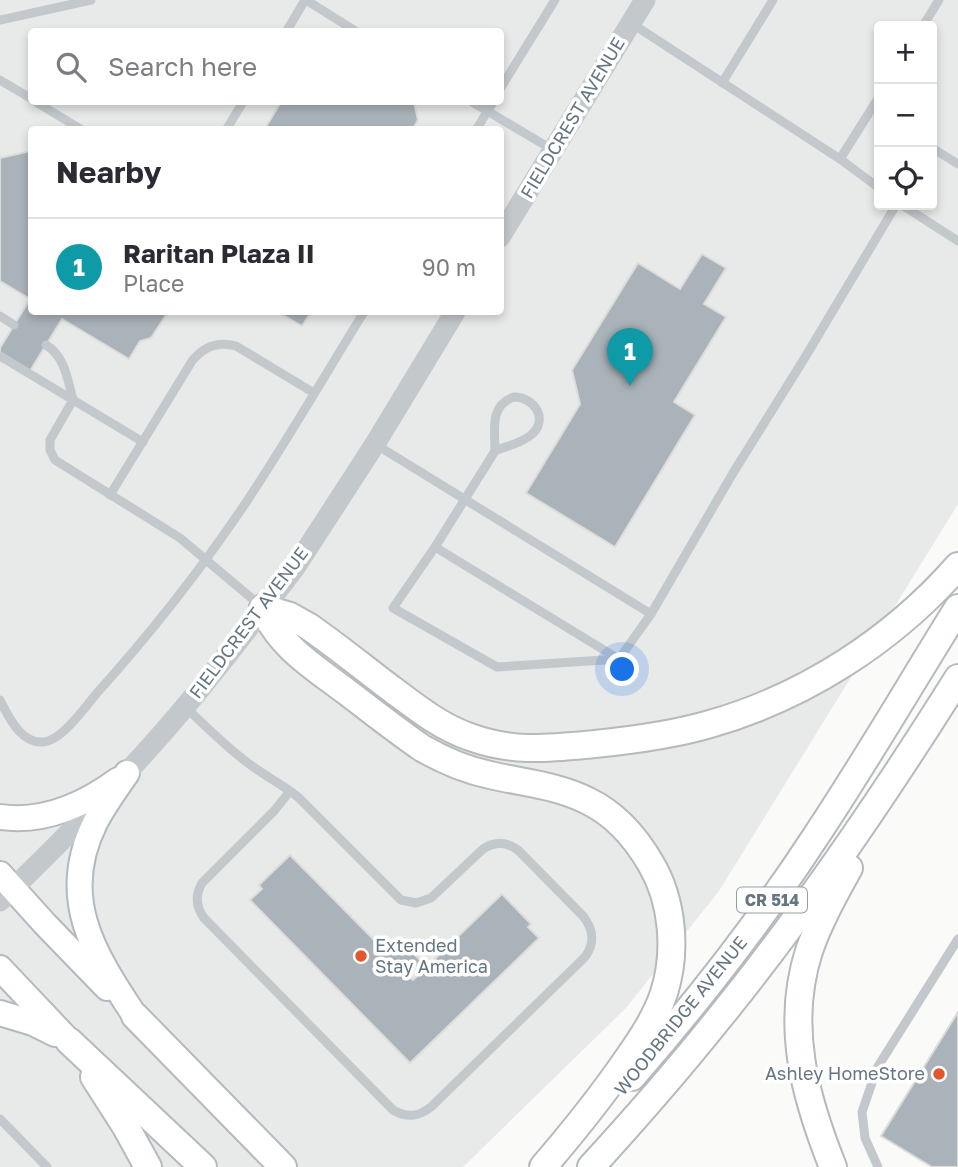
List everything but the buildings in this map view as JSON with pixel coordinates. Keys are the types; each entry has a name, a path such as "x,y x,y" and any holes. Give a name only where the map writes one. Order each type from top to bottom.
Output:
{"main road":[{"path":"263,608 290,616 308,626 418,709 450,729 492,744 533,749 659,736 708,725 774,701 829,672 878,640 914,612 958,566"},
{"path":"263,608 276,633 296,653 422,748 471,770 556,789 591,802 628,832 655,870 666,898 670,929 670,959 664,992 648,1027 620,1070 543,1167"},
{"name":"WOODBRIDGE AVENUE","path":"550,1167 646,1061 745,937 814,840 958,608"},
{"path":"833,1167 809,1098 801,1063 799,1007 804,970 816,934 834,895 951,688"},
{"name":"WOODBRIDGE AVENUE","path":"591,1167 668,1080 767,957 859,829 951,688"},
{"path":"0,817 23,819 52,814 98,793 127,773"},
{"path":"127,773 95,822 82,855 78,883 81,908 91,939 110,978 135,1016"},
{"path":"4,888 45,924 283,1167"},
{"path":"0,968 69,1041 204,1167"},
{"path":"0,1013 33,1023 69,1041 109,1100 148,1167"}],"street":[{"name":"FIELDCREST AVENUE","path":"504,230 645,0"},
{"name":"FIELDCREST AVENUE","path":"4,888 72,831 127,773 185,707 296,566 454,315"}],"lane":[{"path":"0,20 90,0"},
{"path":"288,28 305,0 350,28"},
{"path":"504,83 555,0"},
{"path":"722,83 773,0"},
{"path":"926,21 939,0"},
{"path":"631,23 874,184"},
{"path":"0,80 28,96"},
{"path":"42,105 76,126"},
{"path":"228,126 241,105"},
{"path":"477,105 553,150"},
{"path":"478,126 491,105"},
{"path":"839,159 874,114"},
{"path":"937,151 958,164"},
{"path":"619,659 651,614 733,473 893,210"},
{"path":"910,210 958,241"},
{"path":"0,700 13,725 24,736 37,741 54,738 76,718 116,673 206,558 249,497 362,315"},
{"path":"0,316 14,325"},
{"path":"110,495 192,361 215,344 236,346 314,393"},
{"path":"46,345 62,362 73,400 51,436 50,450 58,463 170,531 206,558 263,608"},
{"path":"0,356 143,442"},
{"path":"495,451 526,439 535,431 539,417 528,400 514,397 499,407 495,416 495,451 393,608 497,667 619,659"},
{"path":"375,444 651,614"},
{"path":"435,547 619,659"},
{"path":"185,707 241,758 290,791 313,811 401,900 416,903 426,901 483,849 491,845 505,844 518,850 583,916 591,929 592,944 585,957 422,1113 407,1115 393,1110 204,918 199,909 197,896 202,883 274,811 290,791"},
{"path":"878,1167 865,1138 862,1112 877,1068 958,939"},
{"path":"0,1119 47,1167"}],"shaded area":[{"path":"0,0 958,0 958,504 719,891 626,1008 463,1167 0,1167"}],"place":[{"name":"Raritan Plaza II","path":"630,386"},
{"name":"Extended Stay America","path":"361,956"},
{"name":"Ashley HomeStore","path":"939,1074"}]}
